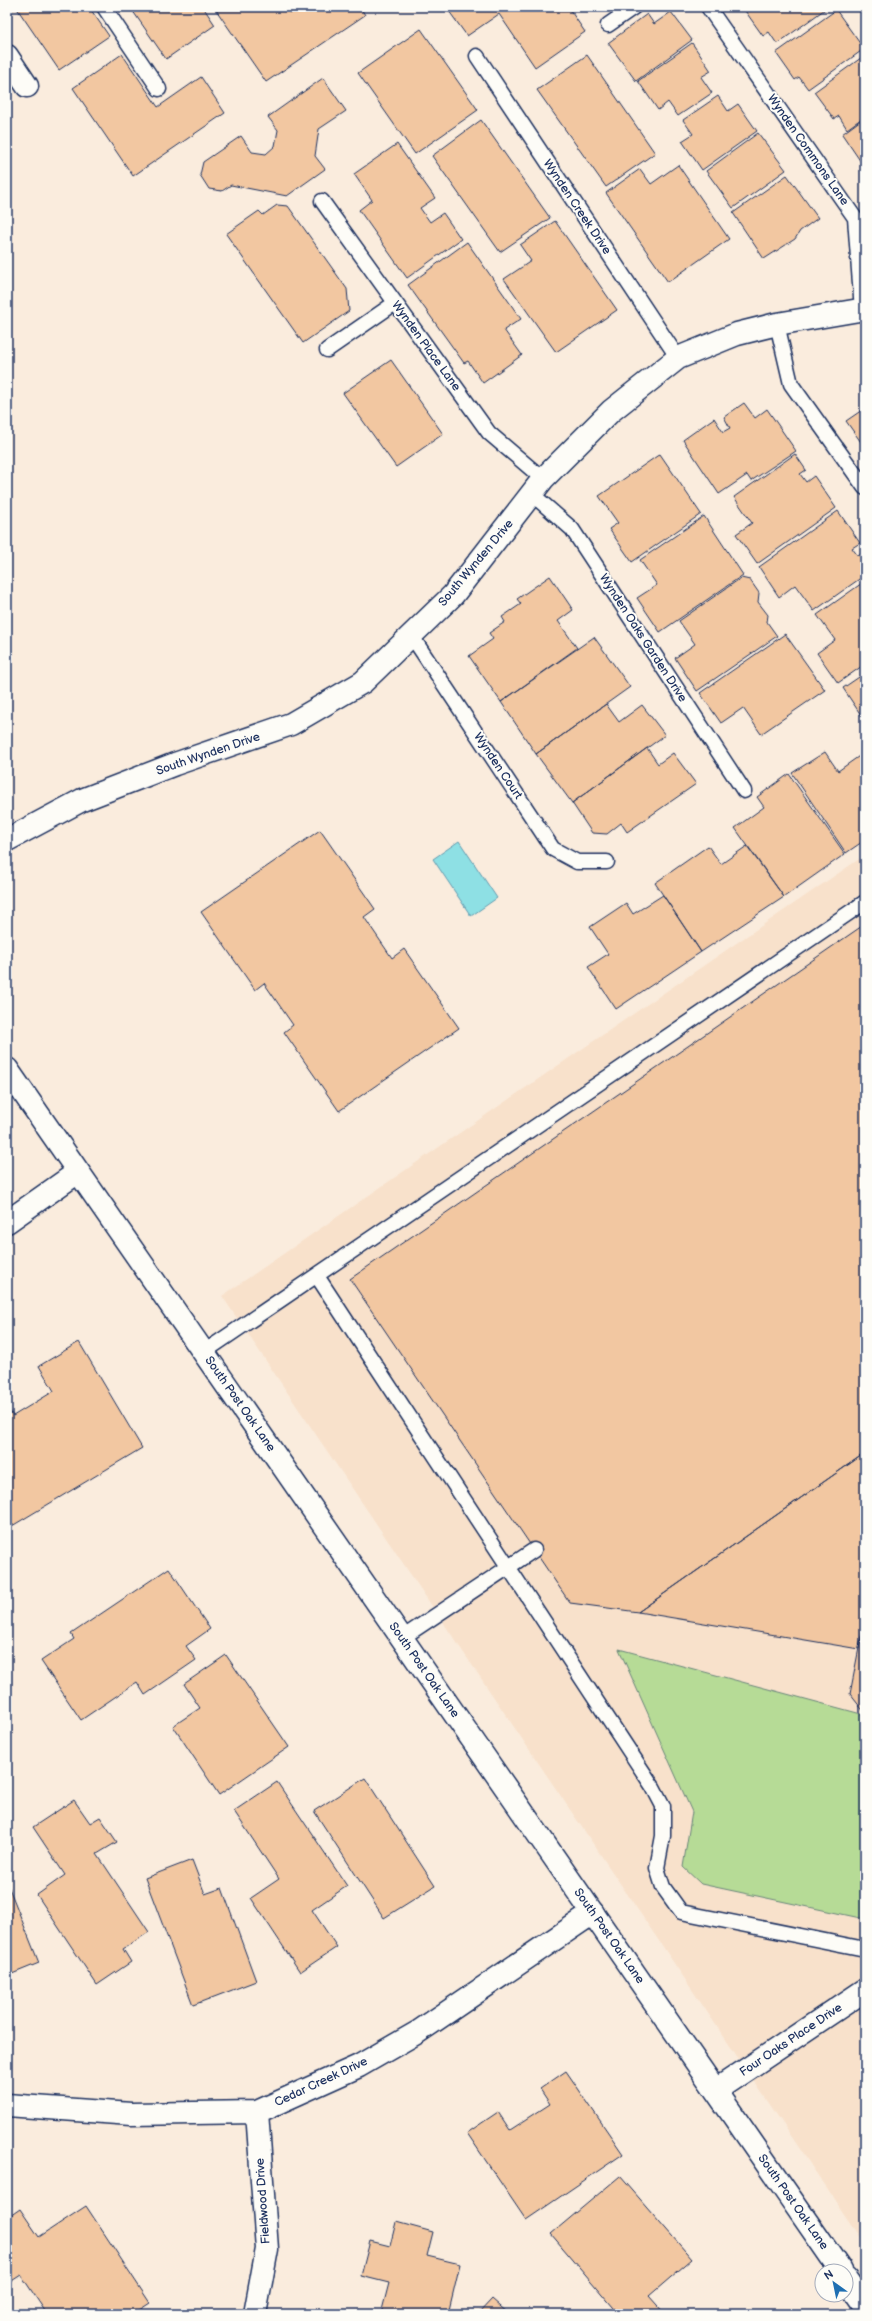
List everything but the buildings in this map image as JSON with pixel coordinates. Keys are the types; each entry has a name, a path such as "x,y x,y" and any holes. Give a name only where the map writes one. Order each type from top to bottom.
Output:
{"street":[{"path":"7,56 27,86"},
{"name":"South Wynden Drive","path":"7,840 82,800 175,764 291,724 363,682 453,595 538,486 611,411 678,358 737,334 777,324 863,309"},
{"name":"South Post Oak Lane","path":"7,1069 835,2263"},
{"path":"7,1222 78,1172"},
{"name":"Cedar Creek Drive","path":"7,2105 131,2114 257,2112 359,2066 392,2047 483,1989 593,1914"},
{"name":"Four Oaks Place Drive","path":"716,2090 865,1990"},
{"name":"Fieldwood Drive","path":"255,2314 267,2249 257,2112"},
{"path":"854,2290 865,2306"}],"lane":[{"path":"104,7 160,89"},
{"path":"608,25 634,7"},
{"name":"Wynden Commons Lane","path":"708,7 855,218 863,309"},
{"name":"Wynden Creek Drive","path":"477,56 678,358"},
{"name":"Wynden Place Lane","path":"322,201 489,433 538,486"},
{"path":"327,350 396,303"},
{"path":"777,324 791,384 865,488"},
{"name":"Wynden Oaks Garden Drive","path":"538,486 572,529 744,792"},
{"name":"Wynden Court","path":"411,635 553,849 577,862 607,862"},
{"path":"204,1352 865,902"},
{"path":"317,1276 509,1566 639,1766 663,1806 663,1836 657,1868 663,1887 680,1912 865,1949"},
{"path":"402,1638 534,1550"}],"shaded area":[{"path":"865,855 865,2245 222,1296"}],"green space":[{"path":"619,1649 865,1715 865,1919 701,1884 683,1867 692,1812"}],"water":[{"path":"459,841 497,898 471,916 433,859"}]}
